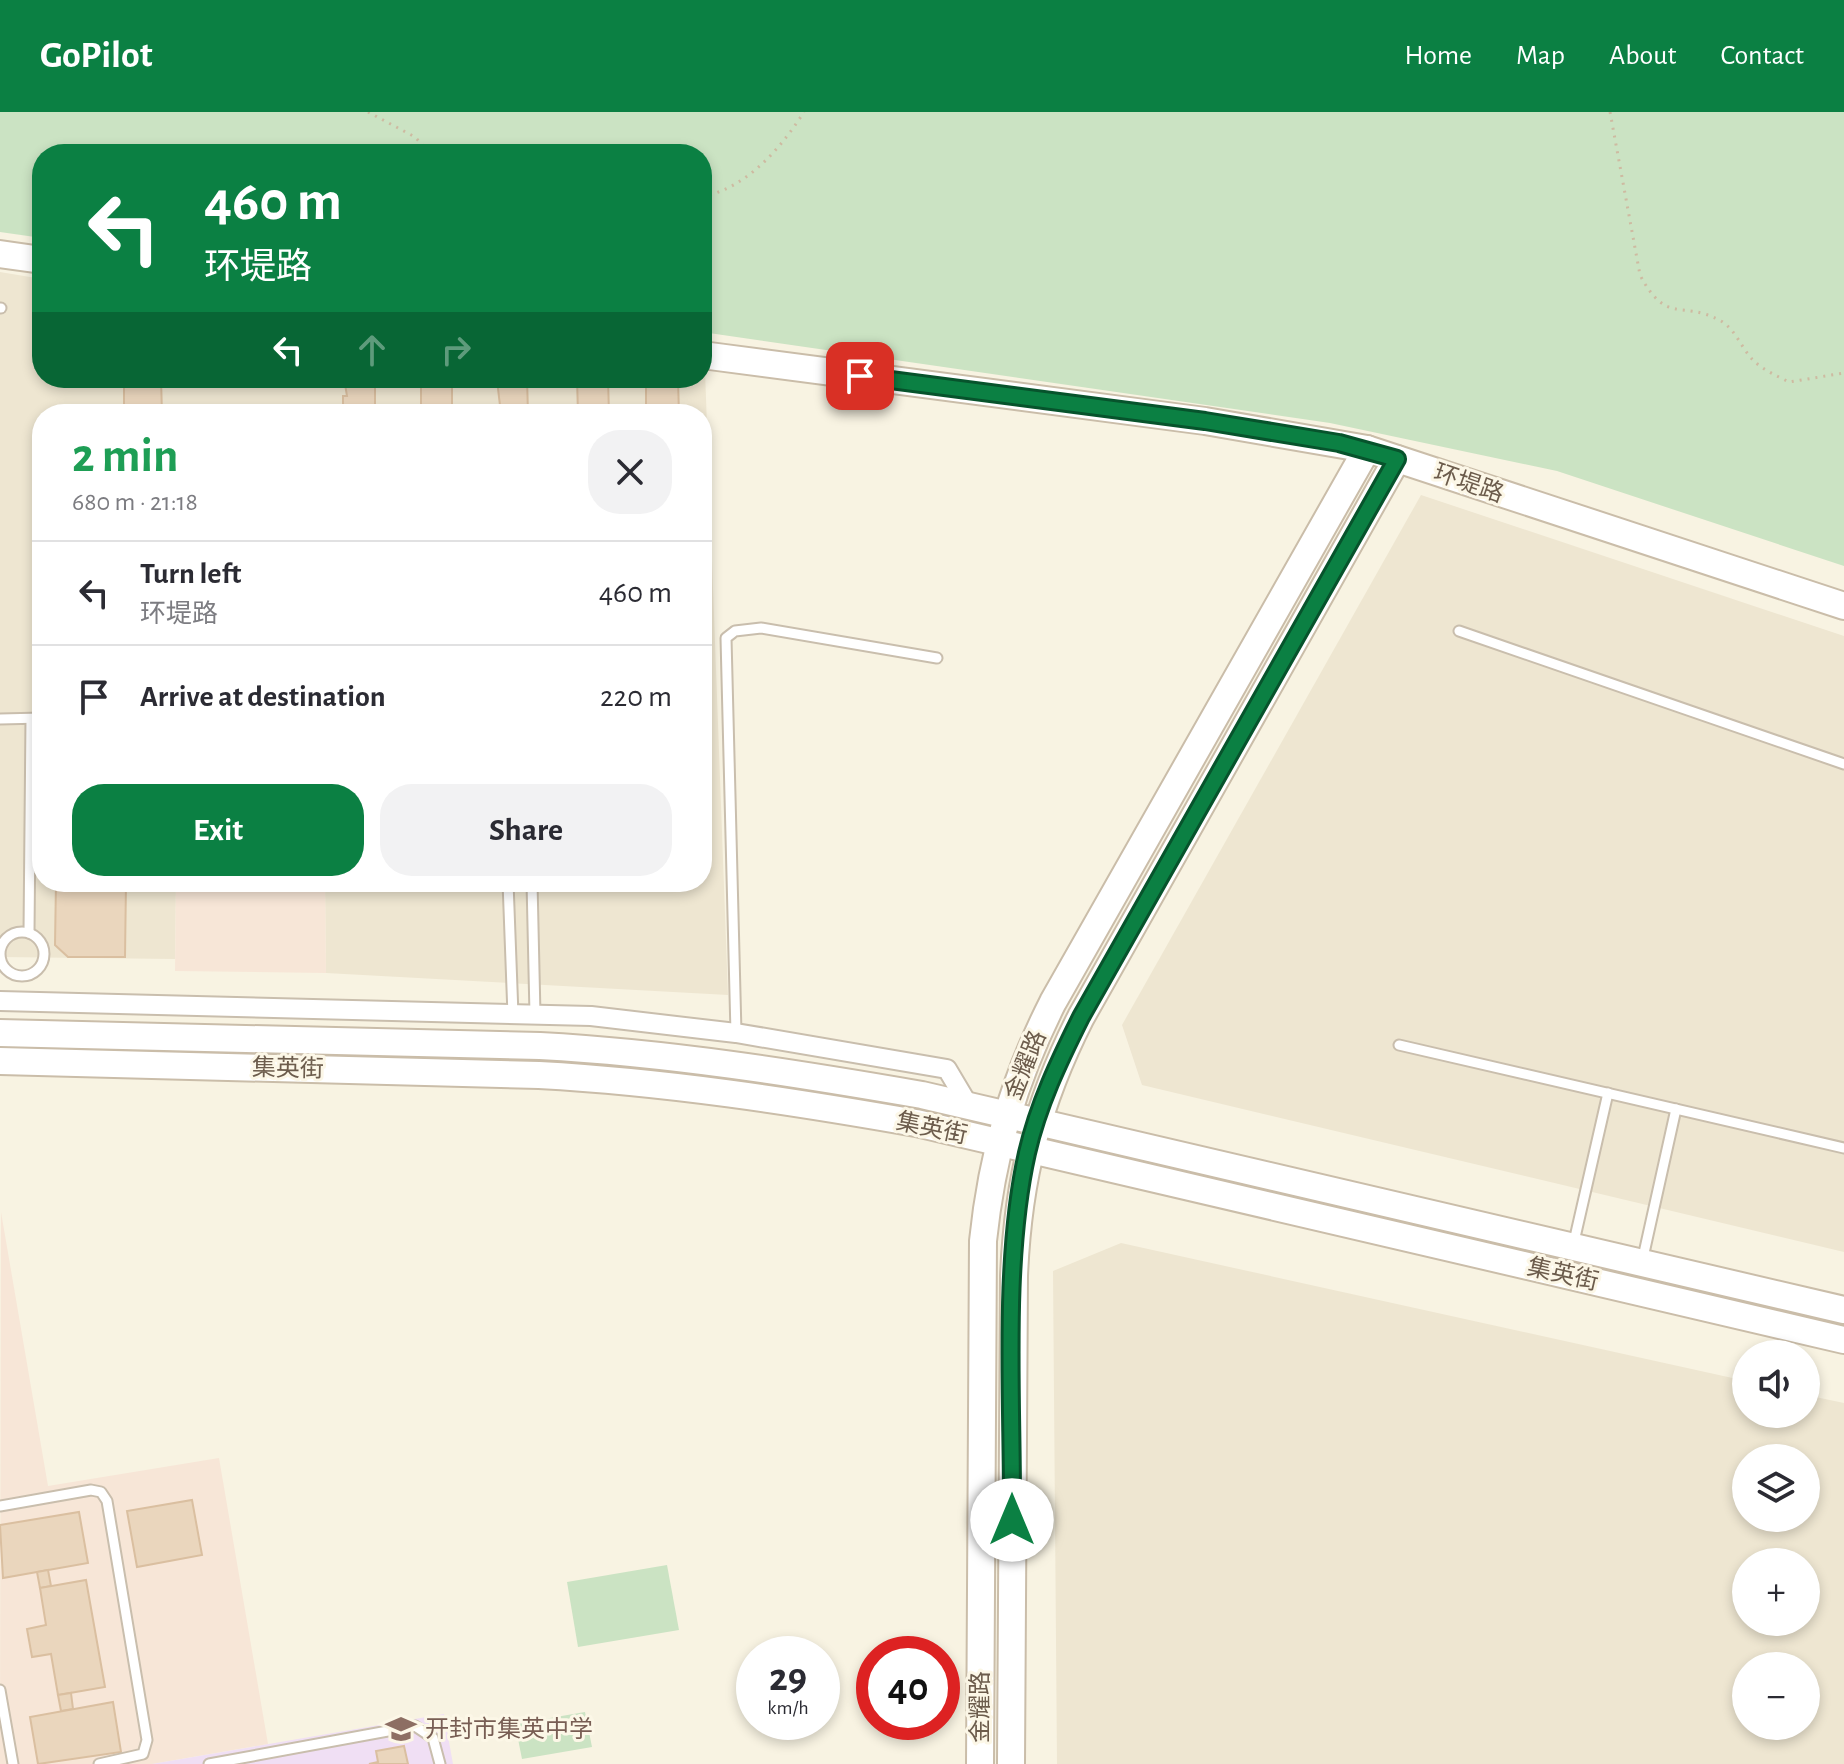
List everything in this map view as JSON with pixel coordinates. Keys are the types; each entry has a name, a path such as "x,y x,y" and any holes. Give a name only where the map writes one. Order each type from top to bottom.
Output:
{"street":[{"path":"0,254 32,259"},
{"name":"环堤路","path":"712,356 1205,421 1367,449 1844,606"},
{"name":"金耀路","path":"980,1764 982,1275 987,1202 1005,1114 1024,1062 1053,1002 1367,449"},
{"name":"金耀路","path":"1011,1764 1014,1276 1018,1206 1036,1121 1053,1075 1081,1017 1397,459"},
{"path":"0,1001 591,1016 736,1033 947,1069 969,1106"},
{"name":"集英街","path":"0,1033 604,1049 773,1069 1005,1114 1844,1310"},
{"name":"集英街","path":"0,1061 602,1078 769,1097 998,1142 1844,1340"}],"lane":[{"path":"736,1033 726,638 735,631 761,628 937,658"},
{"path":"1459,631 1844,764"},
{"path":"0,719 32,718"},
{"path":"29,933 32,852"},
{"path":"508,892 513,1015"},
{"path":"532,892 535,1016"},
{"path":"14,933 29,933 42,943 44,958 37,972 22,977 8,971 0,950 14,933"},
{"path":"22,977 22,1001"},
{"path":"1399,1045 1844,1148"},
{"path":"1573,1247 1608,1093"},
{"path":"1641,1263 1676,1109"},
{"path":"0,1506 91,1490 101,1492 107,1501 147,1740 143,1754 99,1764"},
{"path":"0,1690 13,1764"},
{"path":"209,1764 415,1726 433,1738 440,1764"}],"path":[{"path":"368,112 406,131 420,144"},
{"path":"712,195 720,193 777,153 804,112"},
{"path":"1610,112 1640,275 1651,297 1662,306 1718,319 1728,326 1754,362 1789,382 1844,373"}],"shaded area":[{"path":"0,272 32,277 32,388 706,388 706,404 32,404 32,892 176,892 175,959 0,957"},
{"path":"1421,495 1844,636 1844,1252 1142,1085 1122,1025"},
{"path":"712,561 728,995 326,973 325,892 712,892"},
{"path":"176,892 325,892 326,973 175,971"},
{"path":"1,1212 48,1486 219,1458 268,1744 152,1764 0,1764"},
{"path":"1121,1243 1732,1378 1732,1428 1820,1428 1820,1398 1844,1403 1844,1764 1057,1764 1053,1271"},
{"name":"开封市集英中学","path":"444,1714 453,1764 152,1764"}],"green space":[{"path":"0,112 1844,112 1844,566 1557,471 1330,423 712,333 712,144 32,144 32,237 0,232"},
{"path":"667,1565 679,1630 578,1647 567,1582"},
{"path":"585,1712 592,1747 522,1759 515,1724"}],"building":[{"path":"124,388 161,388 162,404 124,404"},
{"path":"346,388 375,388 375,404 343,404 343,396 347,396"},
{"path":"421,388 452,388 452,404 421,404"},
{"path":"498,388 527,388 528,404 500,404"},
{"path":"577,388 608,388 609,404 578,404"},
{"path":"646,388 678,388 679,404 646,404"},
{"path":"56,892 126,892 125,957 68,957 55,945"},
{"path":"192,1500 202,1555 137,1567 127,1511"},
{"path":"79,1512 88,1563 3,1578 0,1525"},
{"path":"48,1570 51,1586 40,1588 37,1572"},
{"path":"86,1580 105,1687 58,1695 51,1654 32,1657 27,1629 46,1625 40,1588"},
{"path":"71,1693 73,1709 61,1711 58,1695"},
{"path":"113,1702 121,1752 38,1764 30,1717"},
{"path":"404,1746 408,1764 369,1764 378,1762 376,1751"}],"place":[{"name":"开封市集英中学","path":"401,1729"}],"route":[{"path":"860,376 1205,421 1339,443 1397,459 1081,1017 1043,1101 1027,1153 1015,1243 1012,1520"}]}
